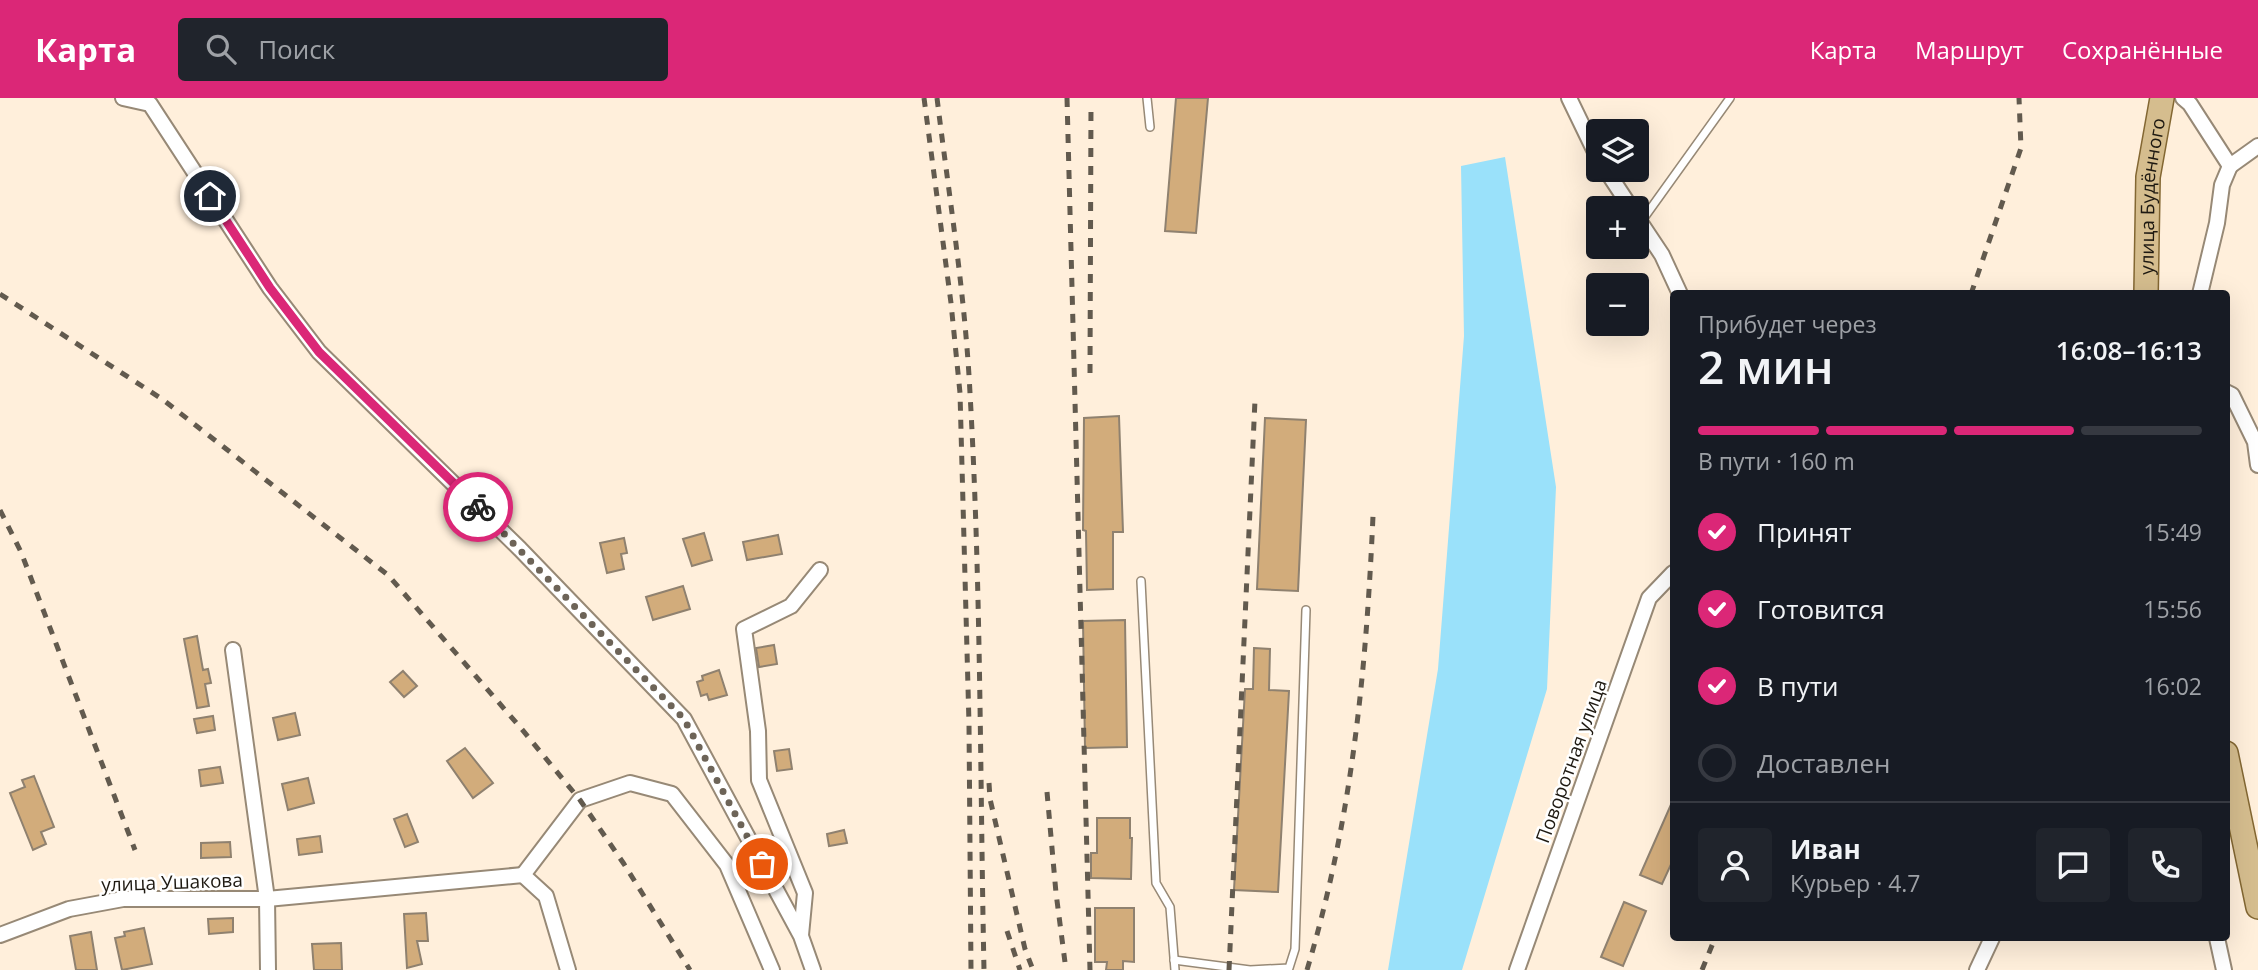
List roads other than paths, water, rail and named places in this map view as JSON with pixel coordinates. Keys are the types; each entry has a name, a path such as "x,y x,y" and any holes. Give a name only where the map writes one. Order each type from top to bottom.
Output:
{"main road":[{"name":"улица Будённого","path":"2146,290 2148,177 2162,98"},
{"path":"2230,772 2258,906"}],"street":[{"path":"122,98 150,104 270,288 319,352 520,549 684,719 801,936 813,970"},
{"path":"1569,98 1586,133"},
{"path":"2183,98 2190,104 2230,166"},
{"path":"2201,290 2217,223 2222,185 2230,166 2258,146"},
{"path":"1649,236 1662,255 1677,290"},
{"path":"2230,394 2255,442 2258,465"},
{"path":"801,936 805,893 759,780 758,731 744,629 791,606 820,570"},
{"name":"Поворотная улица","path":"1517,970 1649,598 1670,576"},
{"name":"улица Ушакова","path":"233,650 267,899 268,970"},
{"path":"568,970 546,896 523,875 580,800 630,783 672,794 727,865 772,970"},
{"name":"улица Ушакова","path":"0,935 69,909 99,901 267,899 523,875"},
{"path":"1977,970 1991,941"},
{"path":"2218,941 2224,970"}],"lane":[{"path":"1147,98 1150,127"},
{"path":"1649,205 1730,98"},
{"path":"1141,581 1156,883 1170,907 1175,970"},
{"path":"1174,960 1250,970 1289,968 1295,949 1306,610"}],"water":[{"path":"1505,157 1556,487 1547,689 1462,970 1388,970 1438,669 1464,336 1461,166"}],"railway":[{"path":"924,98 960,393 969,724 971,970"},
{"path":"937,98 961,282 974,465 984,970"},
{"path":"1067,98 1090,970"},
{"path":"1972,290 2021,148 2019,98"},
{"path":"1090,373 1091,105"},
{"path":"0,294 162,399 388,575 580,800 624,864 690,970"},
{"path":"1229,970 1255,400"},
{"path":"0,510 21,552 135,850"},
{"path":"1307,970 1346,801 1361,689 1373,516"},
{"path":"989,783 990,799 1025,949 1033,970"},
{"path":"1047,792 1066,970"},
{"path":"1007,931 1020,970"},
{"path":"1702,970 1714,941"}]}
